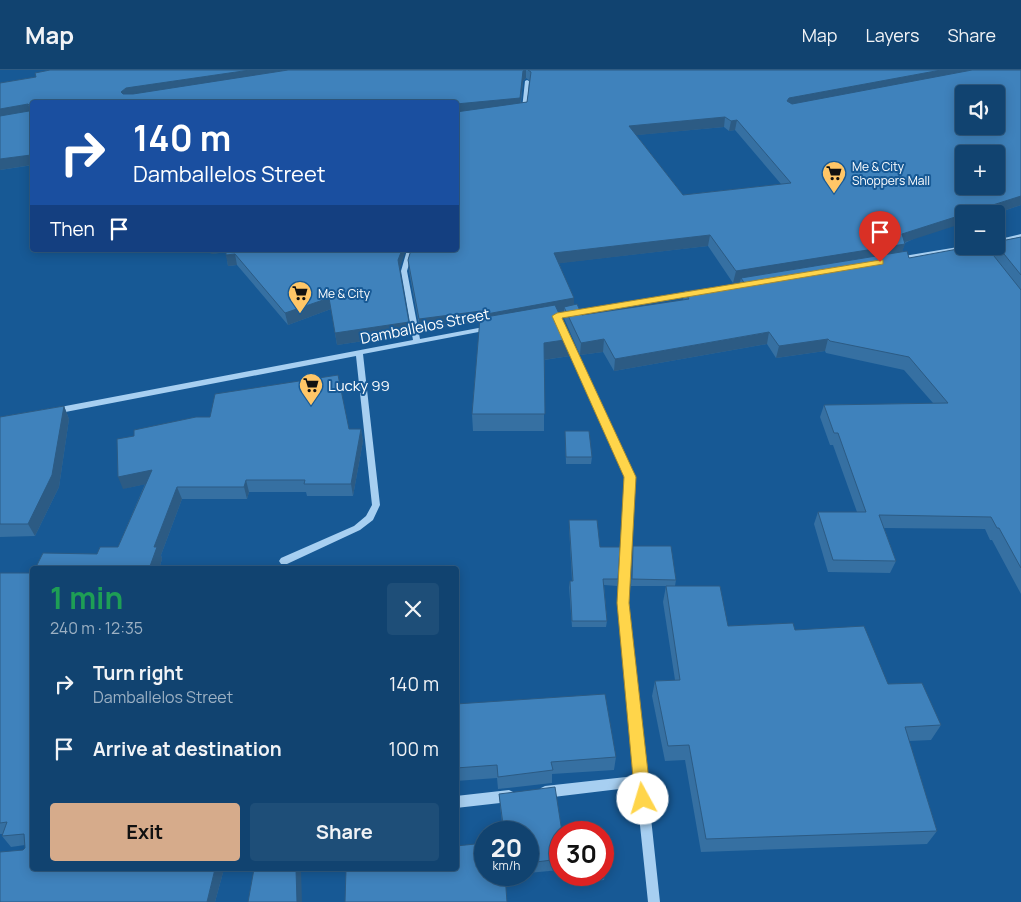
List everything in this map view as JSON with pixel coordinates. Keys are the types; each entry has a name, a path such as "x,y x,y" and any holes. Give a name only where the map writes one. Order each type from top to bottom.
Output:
{"street":[{"path":"514,111 524,110 527,81"},
{"path":"1005,240 1021,236"},
{"path":"888,261 955,250"},
{"path":"409,252 404,271 417,341"},
{"path":"538,319 703,292"},
{"path":"557,316 630,477 623,603 654,902"},
{"name":"Damballelos Street","path":"46,412 501,326"},
{"path":"284,561 356,528 370,518 376,505 359,353"},
{"path":"459,802 641,781"}],"building":[{"path":"50,70 250,70 126,88 121,92 123,94 133,94 288,70 525,70 523,71 520,98 459,104 459,100 30,100 30,106 28,104 0,109 0,83 36,77 35,73"},
{"path":"528,70 941,70 789,98 787,101 792,104 972,70 1021,70 1021,196 993,205 955,205 955,217 902,234 905,244 736,271 710,235 554,253 574,298 481,315 481,311 419,319 408,260 410,252 459,252 459,112 527,102 531,72","holes":["725,117 731,121 737,120 791,183 683,195 629,126"]},
{"path":"30,106 30,155 0,159 0,116 29,111"},
{"path":"1021,237 1021,275 1005,255 1005,240"},
{"path":"955,250 955,255 993,255 1021,290 1021,568 991,517 879,515 896,561 833,560 818,512 866,512 838,433 834,433 824,405 948,403 909,357 830,341 828,339 779,346 769,332 615,359 604,339 581,343 564,307 577,304 582,315 689,299 684,291 745,284 741,278 907,251 909,258"},
{"path":"226,252 401,252 398,260 409,322 335,333 329,298 285,313 235,254 226,255"},
{"path":"555,305 571,339 544,343 545,414 472,414 480,318"},
{"path":"338,375 349,429 361,429 351,484 304,484 305,480 246,480 244,487 177,487 154,547 157,547 150,566 36,566 43,553 97,554 100,547 118,547 152,470 118,477 117,439 134,436 134,430 196,417 210,417 215,394"},
{"path":"64,406 52,475 28,524 0,524 0,417"},
{"path":"565,431 589,431 592,457 566,457"},
{"path":"569,520 597,520 600,547 620,547 618,579 603,579 607,621 572,621 570,581 573,581"},
{"path":"633,546 671,546 676,580 632,579"},
{"path":"0,573 30,573 30,871 215,871 207,902 0,902 0,852 23,850 25,848 24,834 2,836 7,822 0,823"},
{"path":"666,586 720,586 728,626 793,623 795,630 864,626 888,684 922,683 941,725 905,727 937,831 706,839 689,745 668,746 655,681 680,680"},
{"path":"605,694 616,757 551,762 553,770 498,777 497,765 459,768 459,704"},
{"path":"555,787 560,821 549,821 549,860 539,862 539,821 503,821 499,794"},
{"path":"474,844 474,886 506,886 507,902 345,902 346,871 459,871 459,846"},
{"path":"254,871 296,871 297,902 248,902"}],"place":[{"name":"Me & City Shoppers Mall","path":"834,194"},
{"name":"Me & City","path":"300,314"},
{"name":"Lucky 99","path":"311,406"}],"route":[{"path":"643,799 623,603 630,477 557,316 880,262"}]}
